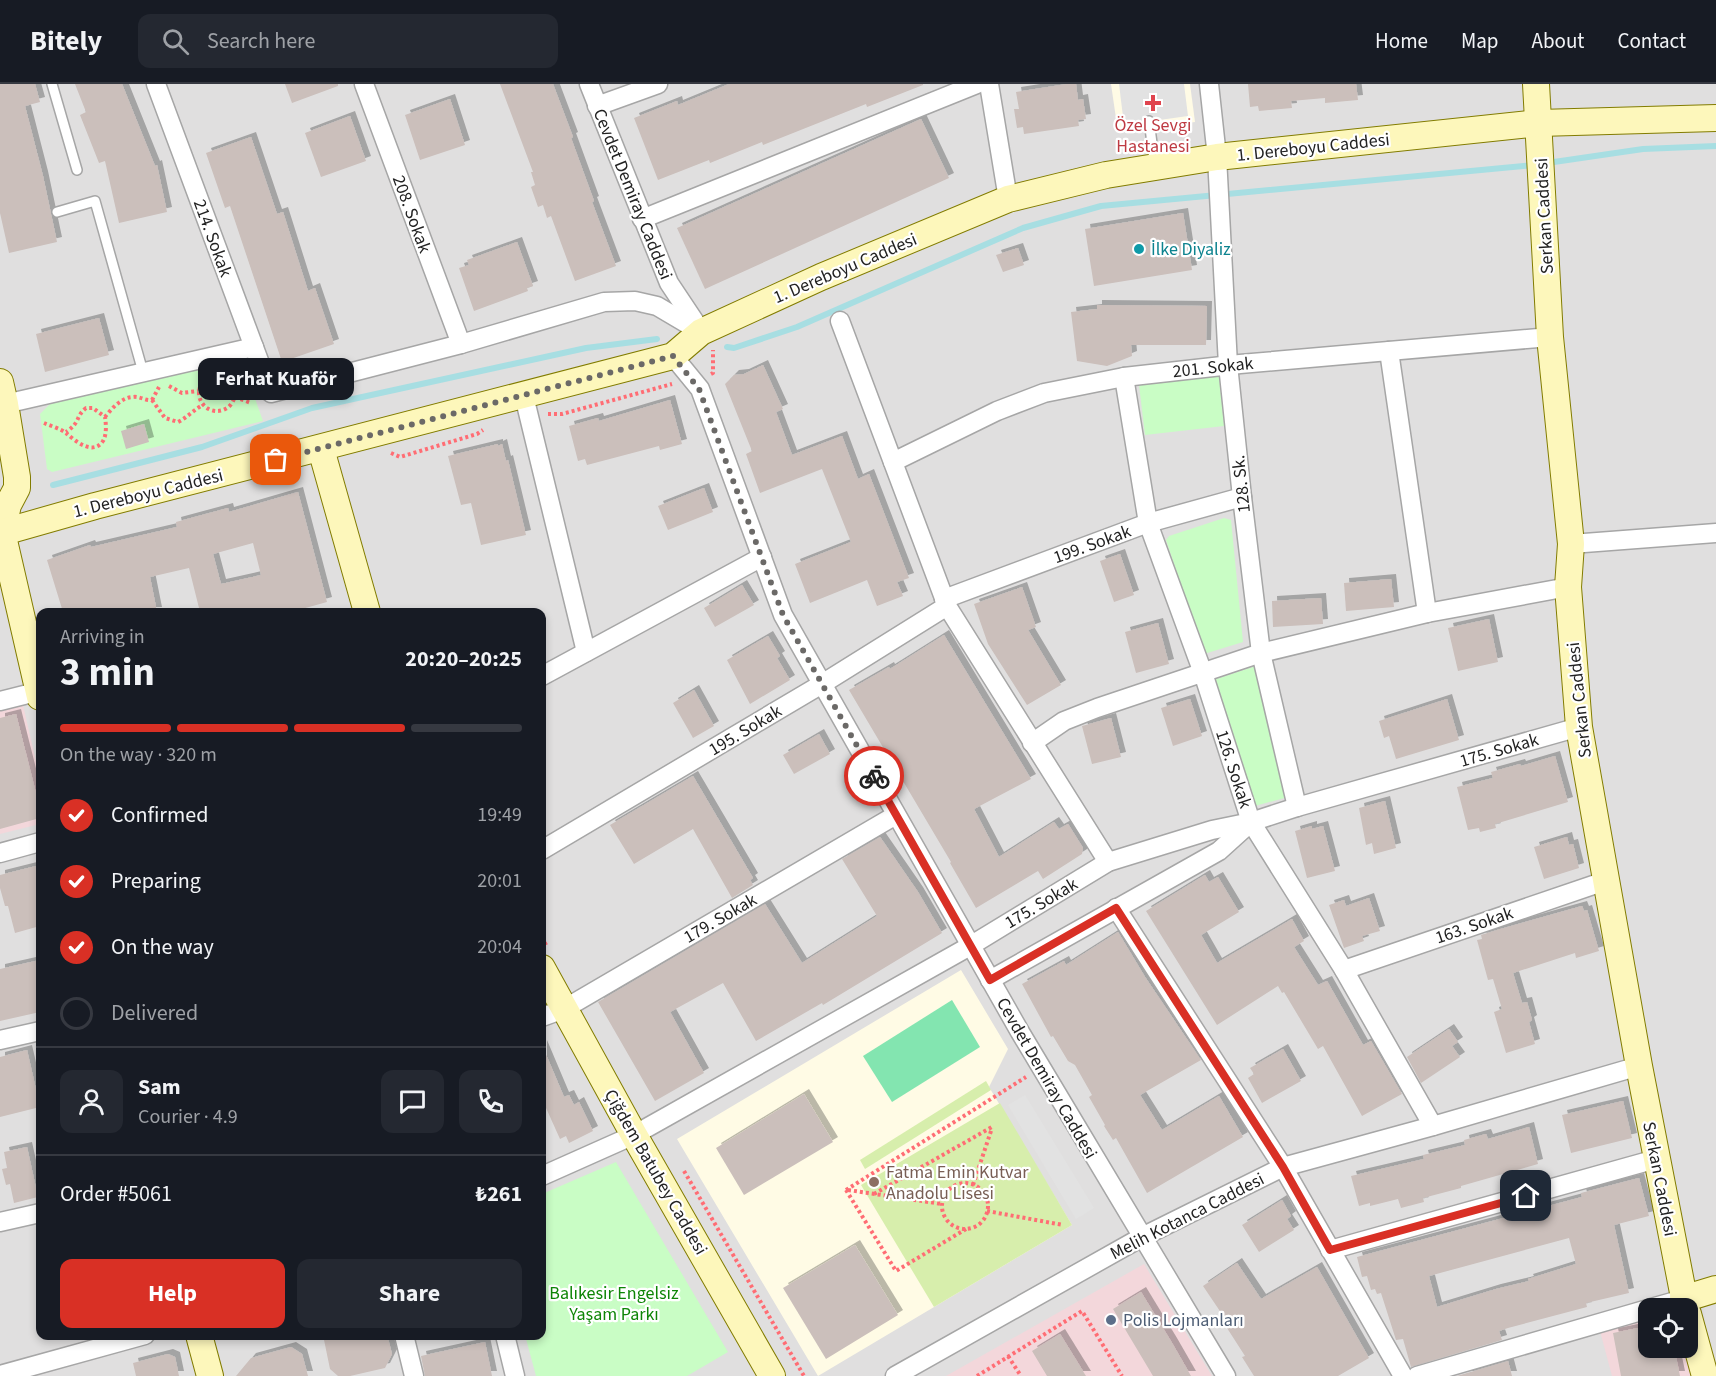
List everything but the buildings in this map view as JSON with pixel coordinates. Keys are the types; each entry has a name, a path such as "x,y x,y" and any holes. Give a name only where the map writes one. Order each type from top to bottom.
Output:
{"main road":[{"name":"Serkan Caddesi","path":"1536,84 1550,338 1571,544 1568,587 1580,727 1605,881 1683,1298"},
{"name":"1. Dereboyu Caddesi","path":"1,532 321,449 532,406 673,356 707,341 821,277 1008,199 1106,175 1217,157 1539,123 1716,118"},
{"path":"3,393 8,496 1,532 36,676"},
{"path":"321,449 363,608"},
{"name":"Çiğdem Batubey Caddesi","path":"546,984 553,1013 634,1136 772,1376"},
{"path":"1698,1299 1716,1289"},
{"path":"200,1340 210,1376"},
{"name":"Serkan Caddesi","path":"1698,1352 1705,1376"}],"street":[{"name":"214. Sokak","path":"156,84 271,393 461,344"},
{"name":"208. Sokak","path":"364,84 461,344"},
{"name":"Cevdet Demiray Caddesi","path":"589,84 669,283 707,341"},
{"path":"597,106 658,84"},
{"path":"642,219 977,84"},
{"path":"989,84 1008,199"},
{"name":"128. Sk.","path":"1209,84 1217,157 1228,365 1242,497 1262,653 1296,807"},
{"path":"461,344 604,302 635,301 657,306 707,341"},
{"path":"840,321 945,603 1108,862"},
{"name":"201. Sokak","path":"893,462 997,411 1044,393 1125,376 1550,338"},
{"path":"3,393 143,372 254,347"},
{"path":"1389,351 1427,613"},
{"name":"Cevdet Demiray Caddesi","path":"673,356 699,389 783,615 1040,1067 1226,1376"},
{"name":"126. Sokak","path":"1125,376 1148,523 1203,673 1251,822 1344,970 1433,1126"},
{"path":"532,406 586,652"},
{"name":"199. Sokak","path":"945,603 1148,523 1242,497"},
{"path":"1571,544 1716,533"},
{"path":"546,674 762,557"},
{"path":"1032,743 1064,721 1096,708 1262,653 1427,613 1568,587"},
{"name":"195. Sokak","path":"546,848 822,684 945,603"},
{"path":"0,701 36,694"},
{"name":"175. Sokak","path":"546,1174 634,1136 970,946 1108,862 1212,830 1251,822 1296,807 1580,727"},
{"name":"179. Sokak","path":"553,1013 896,814"},
{"path":"990,980 1219,851 1251,822"},
{"path":"0,853 36,843"},
{"name":"163. Sokak","path":"1344,970 1605,881"},
{"path":"1116,908 1283,1167 1403,1376"},
{"path":"0,1040 36,1032"},
{"name":"Melih Kotanca Caddesi","path":"895,1376 1142,1238 1283,1167 1639,1066"},
{"path":"1330,1250 1656,1159"},
{"path":"0,1222 36,1214"},
{"path":"1417,1376 1638,1312"},
{"path":"0,1375 54,1369 132,1340"},
{"path":"405,1340 414,1376"},
{"path":"506,1340 515,1376"}],"lane":[{"path":"52,84 77,170"},
{"path":"1149,121 1156,167"},
{"path":"57,212 95,201 143,372"}],"path":[{"path":"707,341 713,373"},
{"path":"232,382 244,370"},
{"path":"221,375 232,382 235,387 235,397 231,405 221,411 210,411 203,405 198,391 204,380 221,375"},
{"path":"152,400 159,388 164,386 170,386 182,393 198,391"},
{"path":"532,406 562,414 666,386"},
{"path":"105,417 113,407 134,396 152,400 165,418 178,422 192,410 203,405"},
{"path":"235,397 251,403"},
{"path":"44,423 66,432 71,440 83,446 97,446 104,439 105,417 93,408 86,408 77,424 66,432"},
{"path":"393,453 400,457 477,434 487,428"},
{"path":"846,1190 1040,1067"},
{"path":"874,1194 992,1127 973,1185"},
{"path":"680,1165 804,1376"},
{"path":"846,1190 896,1270 966,1229 980,1224 987,1211 986,1196 973,1185 960,1184 947,1192 942,1204 947,1220 959,1228 966,1229"},
{"path":"846,1190 942,1204"},
{"path":"987,1211 1063,1225"},
{"path":"977,1376 1082,1311 1122,1376"},
{"path":"1008,1356 1021,1376"}],"shaded area":[{"path":"0,84 1716,84 1716,1376 0,1376"},
{"name":"Özel Sevgi Hastanesi","path":"1111,84 1190,84 1195,122 1118,132"},
{"name":"Özel Sevgi Hastanesi","path":"1119,84 1184,84 1188,116 1124,125"},
{"path":"23,705 36,762 36,825 0,834 0,711"},
{"name":"Fatma Emin Kutvar Anadolu Lisesi","path":"961,970 1008,1049 989,1087 1072,1225 818,1376 677,1139"},
{"path":"1025,1095 1094,1208 1076,1219 1008,1105"},
{"name":"Polis Lojmanları","path":"1144,1264 1212,1376 946,1376"},
{"path":"1638,1321 1638,1358 1687,1358 1692,1376 1612,1376 1600,1331"}],"green space":[{"path":"241,359 263,421 52,472 47,469 40,414 50,404"},
{"path":"1219,376 1224,426 1145,435 1139,385"},
{"path":"1224,518 1231,520 1243,642 1204,654 1166,540 1169,536"},
{"path":"1256,666 1288,797 1255,806 1213,680"},
{"path":"952,1000 980,1047 892,1102 863,1056"},
{"path":"986,1081 991,1090 865,1169 860,1160"},
{"path":"1000,1103 1072,1225 934,1307 861,1185"},
{"name":"Balıkesir Engelsiz Yaşam Parkı","path":"616,1162 728,1352 687,1376 536,1376 526,1340 546,1340 546,1192"}],"waterway":[{"path":"1547,163 1643,149 1716,146"},
{"path":"727,347 734,348 797,327 1023,228 1101,206 1534,165"},
{"path":"53,485 202,447 312,408 586,348 657,339"}],"way so far":[{"path":"276,460 673,356 699,389 783,615 874,776"}],"place":[{"name":"Özel Sevgi Hastanesi","path":"1153,103"},
{"name":"İlke Diyaliz","path":"1139,249"},
{"name":"Ferhat Kuaför","path":"276,460"},
{"name":"Fatma Emin Kutvar Anadolu Lisesi","path":"874,1182"},
{"name":"Polis Lojmanları","path":"1111,1320"}],"route":[{"path":"874,776 990,980 1116,908 1283,1167 1330,1250 1526,1196"}]}
